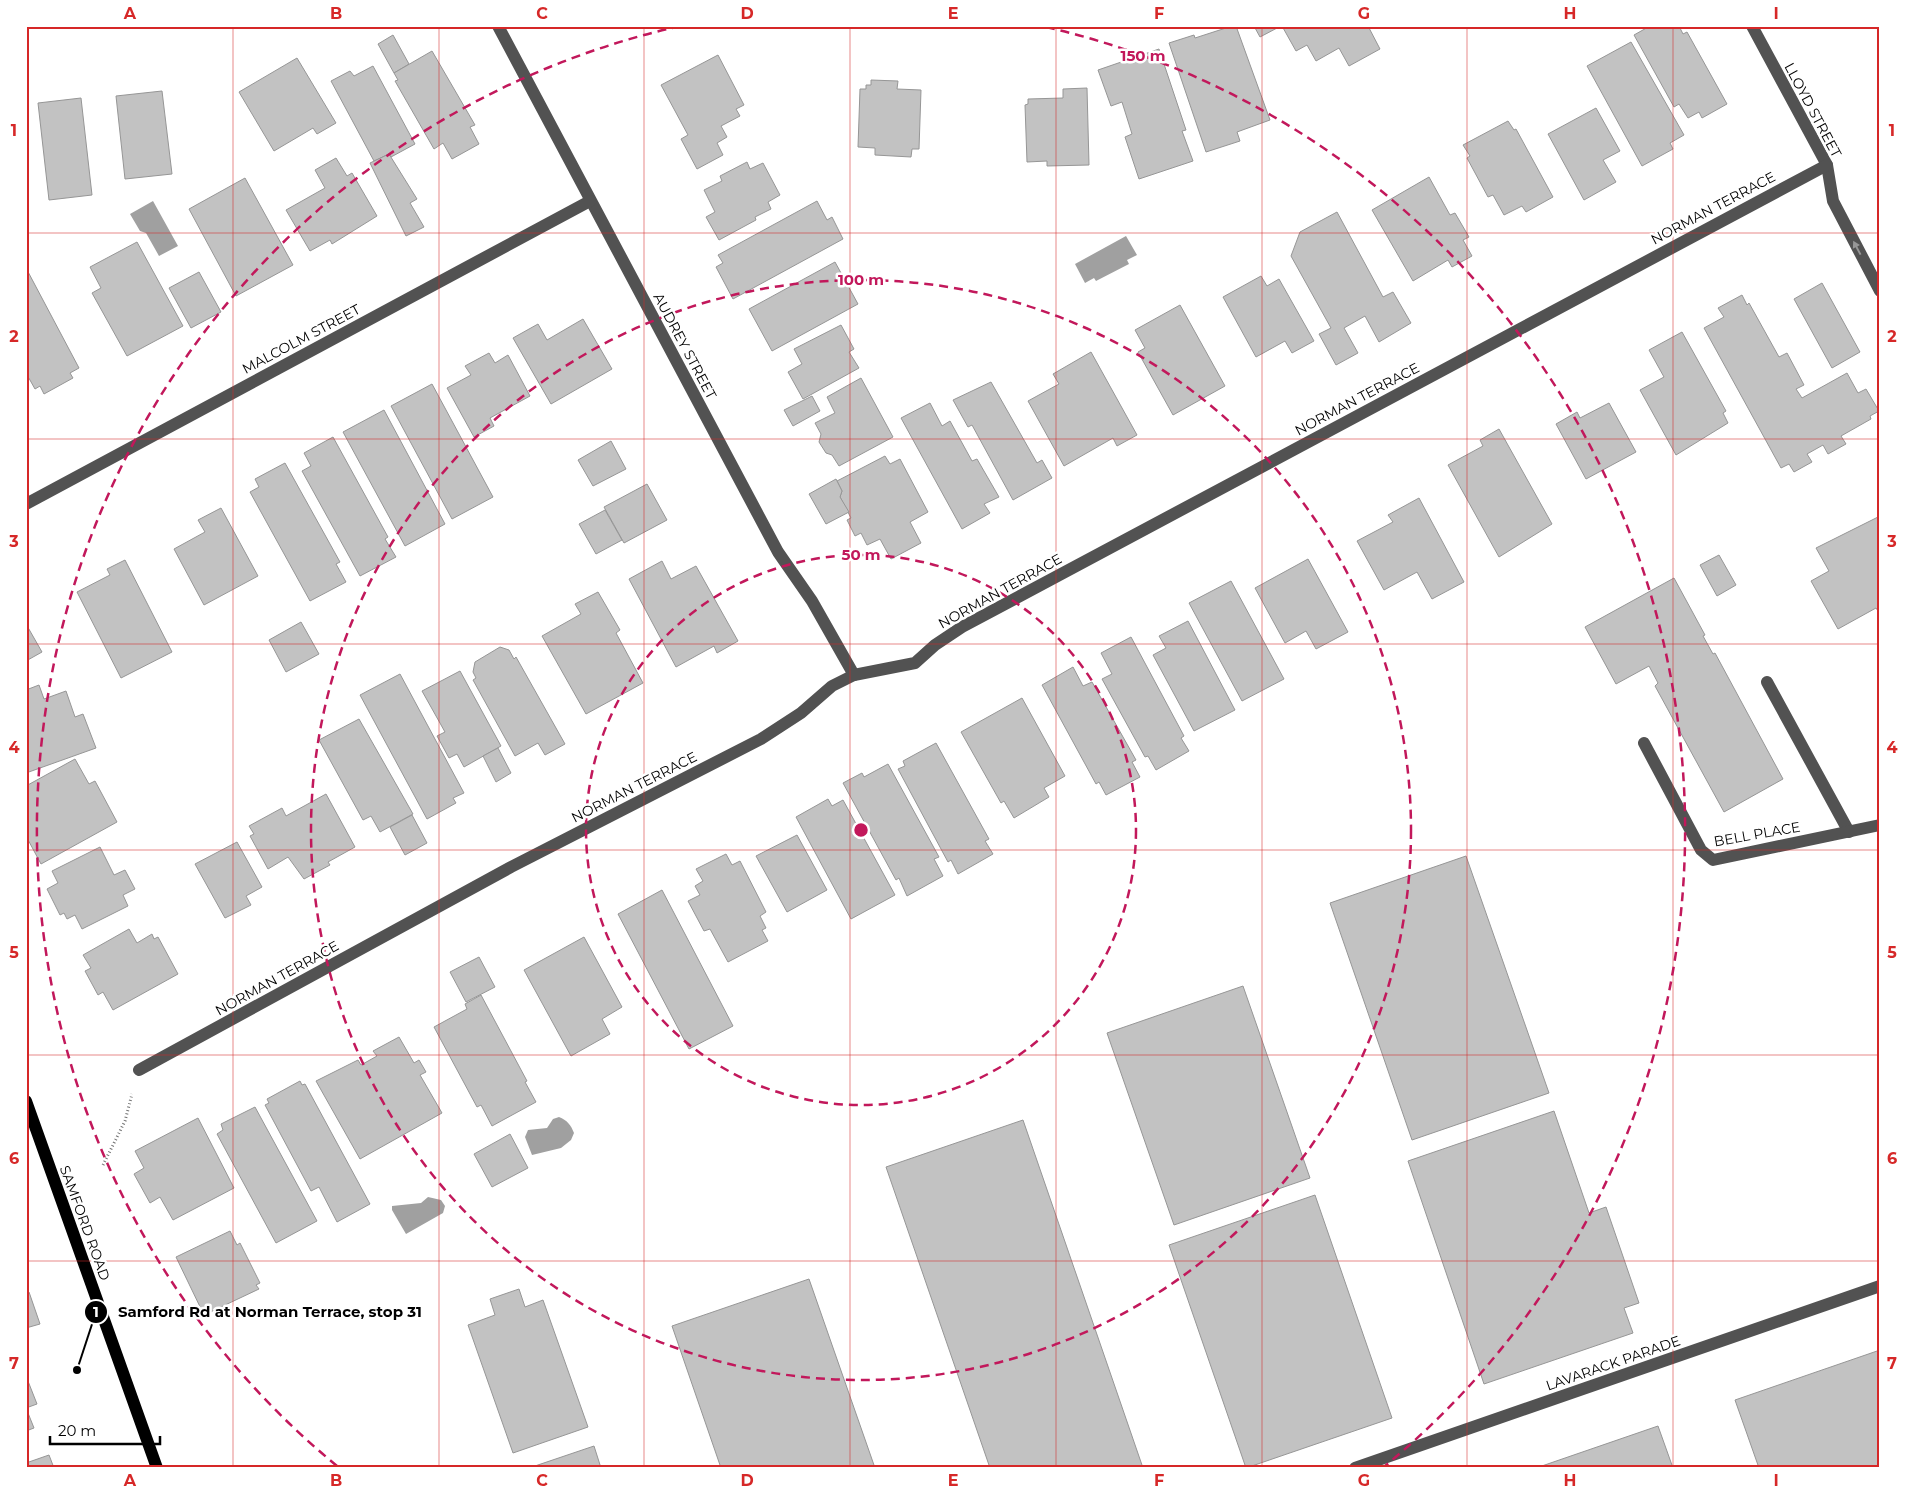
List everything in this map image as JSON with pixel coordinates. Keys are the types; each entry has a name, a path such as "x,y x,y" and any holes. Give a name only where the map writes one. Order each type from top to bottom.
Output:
{"main road":[{"name":"SAMFORD ROAD","path":"26,1101 156,1468"}],"street":[{"name":"AUDREY STREET","path":"498,26 778,552 812,601 854,675"},
{"name":"LLOYD STREET","path":"1752,26 1827,165 1833,202 1880,291"},
{"name":"NORMAN TERRACE","path":"139,1070 511,867 761,739 801,713 832,686 854,675 914,663 935,645 962,627 1827,165"},
{"name":"MALCOLM STREET","path":"26,504 590,201"},
{"path":"1767,682 1849,832"},
{"name":"BELL PLACE","path":"1644,743 1701,850 1713,860 1880,825"},
{"name":"LAVARACK PARADE","path":"1356,1468 1880,1286"}],"path":[{"path":"103,1165 125,1121 139,1070"}],"shaded area":[{"path":"153,201 178,246 159,256 146,233 140,231 130,214"},
{"path":"1126,236 1137,255 1127,260 1129,264 1096,281 1094,278 1085,283 1075,264"},
{"path":"559,1117 572,1128 574,1133 571,1140 561,1148 532,1155 525,1137 528,1130 547,1128 553,1119"},
{"path":"428,1197 441,1200 445,1206 443,1213 406,1234 392,1210 392,1206 421,1203"}],"building":[{"path":"1236,26 1270,120 1237,132 1240,141 1206,152 1169,43 1194,35 1195,38"},
{"path":"1254,26 1279,26 1279,27 1260,37"},
{"path":"1282,26 1368,26 1380,49 1349,66 1339,48 1316,61 1307,45 1296,51"},
{"path":"1650,26 1679,26 1683,34 1687,32 1727,104 1702,118 1699,112 1688,118 1679,104 1674,107 1634,35"},
{"path":"393,35 409,64 394,73 378,44"},
{"path":"1631,42 1684,135 1670,143 1673,149 1642,166 1587,66"},
{"path":"1159,49 1186,130 1182,131 1193,161 1139,179 1125,137 1132,134 1122,102 1111,106 1098,70"},
{"path":"432,51 475,125 470,127 479,144 452,159 443,143 434,149 395,81 398,80 394,73"},
{"path":"718,55 744,105 736,109 740,116 721,126 727,137 717,143 723,155 697,169 681,139 688,135 661,85"},
{"path":"297,58 336,123 317,134 313,128 274,151 239,92"},
{"path":"373,66 415,144 391,157 389,154 374,161 331,81 350,71 354,76"},
{"path":"871,80 898,81 897,89 921,90 919,149 912,149 911,157 875,155 875,148 858,147 860,89 866,89 866,85 871,85"},
{"path":"1087,88 1089,165 1047,166 1047,161 1027,162 1025,105 1028,104 1028,99 1063,98 1063,89"},
{"path":"162,91 172,174 125,179 116,96"},
{"path":"81,98 92,195 49,200 38,103"},
{"path":"1596,108 1620,151 1603,160 1616,182 1584,200 1548,134"},
{"path":"1508,121 1514,130 1516,129 1553,197 1526,212 1522,206 1504,215 1493,195 1488,197 1467,158 1470,156 1463,145"},
{"path":"389,154 417,199 410,203 424,227 406,236 370,163"},
{"path":"336,158 347,176 352,173 377,216 332,244 330,240 310,251 286,210 325,188 315,170"},
{"path":"747,162 750,169 763,163 780,195 768,202 771,209 755,217 756,220 719,240 706,217 715,212 704,190 722,181 720,176"},
{"path":"1429,177 1450,215 1455,213 1469,237 1463,240 1472,256 1452,267 1448,260 1413,281 1372,210"},
{"path":"245,178 293,265 236,296 189,209"},
{"path":"817,201 827,220 832,217 843,239 733,299 716,267 723,263 718,255"},
{"path":"1337,212 1383,297 1393,292 1411,323 1379,342 1365,316 1344,328 1358,353 1336,365 1319,334 1331,328 1291,256 1300,232"},
{"path":"137,242 183,326 127,356 92,293 101,288 90,267"},
{"path":"835,262 858,304 772,351 749,309"},
{"path":"26,268 79,368 70,373 73,378 44,394 40,386 35,389 26,373"},
{"path":"199,272 221,312 191,328 169,288"},
{"path":"1261,276 1267,286 1279,279 1314,341 1292,353 1285,341 1256,357 1223,297"},
{"path":"1822,283 1860,352 1832,368 1794,299"},
{"path":"1742,295 1747,305 1749,303 1779,357 1787,353 1804,385 1796,389 1802,398 1847,373 1858,393 1866,389 1879,411 1870,416 1871,419 1841,436 1846,444 1828,454 1823,445 1807,454 1812,462 1794,472 1789,464 1781,468 1704,328 1724,317 1718,308"},
{"path":"1180,305 1225,386 1173,415 1138,352 1145,348 1135,330"},
{"path":"583,319 612,369 551,404 513,338 538,324 547,340"},
{"path":"841,325 854,349 849,352 859,368 803,399 788,372 802,364 794,349"},
{"path":"1682,332 1726,411 1723,413 1728,423 1676,455 1640,390 1664,377 1649,350"},
{"path":"1091,352 1137,435 1117,446 1113,438 1064,466 1028,401 1059,384 1053,374"},
{"path":"489,353 495,363 508,355 530,396 490,418 494,426 474,437 447,388 471,375 465,366"},
{"path":"861,378 893,437 839,466 832,455 826,453 819,442 821,434 815,423 835,413 827,397"},
{"path":"991,382 1037,463 1042,460 1052,478 1013,500 972,425 968,427 953,400"},
{"path":"432,384 493,497 452,519 391,406"},
{"path":"812,396 820,411 793,426 784,410"},
{"path":"930,403 942,426 950,421 972,461 977,459 999,497 984,504 990,513 962,529 901,418"},
{"path":"1609,403 1636,452 1586,479 1556,424 1577,412 1580,418"},
{"path":"384,410 445,524 405,546 343,432"},
{"path":"1499,429 1552,524 1499,557 1448,465 1483,446 1480,440"},
{"path":"333,437 388,537 385,539 396,557 360,576 302,471 311,466 304,453"},
{"path":"611,441 626,469 593,486 578,460"},
{"path":"885,456 890,464 900,459 928,512 910,522 921,543 891,559 880,539 867,545 861,533 855,536 847,520 851,518 840,497 842,491 837,481"},
{"path":"285,463 340,562 336,564 346,582 310,601 250,492 259,487 255,479"},
{"path":"836,479 842,491 840,497 849,512 826,524 809,494"},
{"path":"647,484 667,520 624,543 604,507"},
{"path":"1419,498 1464,582 1432,599 1417,572 1384,590 1357,541 1393,522 1388,515"},
{"path":"221,508 258,576 204,605 174,549 205,532 198,520"},
{"path":"605,510 622,540 596,554 579,524"},
{"path":"1880,516 1880,614 1876,608 1838,629 1811,581 1829,571 1816,548"},
{"path":"1719,555 1736,585 1717,596 1700,565"},
{"path":"1308,559 1348,632 1316,649 1306,631 1285,643 1255,588"},
{"path":"125,560 172,652 121,678 77,592 110,575 107,569"},
{"path":"662,561 671,579 696,566 738,641 717,653 714,646 676,667 629,579"},
{"path":"1674,578 1705,635 1703,636 1713,654 1715,653 1783,779 1724,812 1655,686 1658,683 1649,666 1616,684 1585,627"},
{"path":"1231,581 1284,679 1242,701 1189,603"},
{"path":"598,592 620,630 616,633 643,683 586,714 542,636 581,614 575,604"},
{"path":"1188,621 1235,710 1194,731 1153,655 1166,648 1159,636"},
{"path":"301,622 319,654 286,672 269,640"},
{"path":"26,624 42,652 26,661"},
{"path":"1131,637 1184,736 1181,738 1189,751 1156,770 1148,756 1145,757 1102,679 1112,674 1101,653"},
{"path":"500,647 509,650 514,659 516,657 565,744 545,755 538,743 515,756 473,680 476,678 473,672 475,662"},
{"path":"1073,667 1083,686 1092,682 1136,760 1132,762 1140,777 1106,795 1099,782 1096,784 1042,685"},
{"path":"460,671 501,746 464,767 457,754 449,758 437,736 445,732 422,691"},
{"path":"400,674 464,793 453,798 456,803 427,819 360,695"},
{"path":"39,685 44,699 66,691 75,717 83,714 96,748 26,773 26,690"},
{"path":"1022,698 1065,776 1044,788 1049,797 1014,818 1004,801 1001,803 961,732"},
{"path":"359,719 413,814 380,832 371,816 363,820 319,740"},
{"path":"936,743 989,839 985,841 993,854 958,874 951,860 948,862 898,769 905,766 903,761"},
{"path":"498,748 511,773 496,782 483,756"},
{"path":"75,759 89,784 95,781 117,822 41,864 26,836 26,786"},
{"path":"888,764 939,857 934,859 943,876 907,896 899,878 896,880 843,783 862,773 864,777"},
{"path":"326,794 355,847 328,862 330,865 304,879 288,857 268,869 250,836 254,834 249,826 282,808 286,816"},
{"path":"828,799 832,806 843,800 895,895 851,919 796,817"},
{"path":"412,815 427,843 405,855 390,827"},
{"path":"797,835 827,890 787,912 756,856"},
{"path":"237,842 262,887 246,896 251,905 225,918 195,864"},
{"path":"100,847 114,875 125,870 135,889 123,895 128,906 82,929 75,915 67,919 64,913 60,915 47,889 58,883 52,871"},
{"path":"726,854 732,865 740,861 766,912 760,916 766,928 762,930 768,941 728,962 710,929 704,931 688,901 700,895 695,886 703,881 696,869"},
{"path":"1466,856 1549,1093 1412,1140 1330,903"},
{"path":"662,890 733,1026 689,1049 618,914"},
{"path":"129,929 137,943 152,934 154,939 158,937 178,974 113,1010 103,992 98,995 85,971 91,968 83,955"},
{"path":"584,937 622,1007 602,1019 610,1034 571,1056 524,970"},
{"path":"479,957 495,987 466,1002 450,972"},
{"path":"1243,986 1310,1178 1174,1225 1107,1033"},
{"path":"481,995 527,1081 525,1082 536,1102 492,1126 481,1105 477,1107 434,1027 467,1009 465,1004"},
{"path":"399,1037 414,1063 419,1060 426,1072 420,1075 442,1113 360,1159 316,1081 358,1060 361,1065 377,1056 373,1051"},
{"path":"300,1081 302,1085 305,1084 370,1204 337,1222 319,1187 311,1191 265,1105 269,1103 267,1099"},
{"path":"255,1107 317,1221 276,1243 217,1134 223,1130 221,1124"},
{"path":"1554,1111 1589,1213 1606,1207 1639,1303 1624,1308 1633,1333 1484,1384 1408,1161"},
{"path":"198,1118 234,1188 173,1220 160,1197 150,1203 134,1174 144,1168 135,1151"},
{"path":"1023,1120 1143,1468 990,1468 886,1167"},
{"path":"510,1134 528,1168 492,1187 474,1154"},
{"path":"1315,1195 1392,1418 1246,1468 1169,1245"},
{"path":"230,1231 237,1245 240,1243 260,1283 256,1285 259,1289 204,1315 176,1257"},
{"path":"809,1279 875,1468 721,1468 672,1326"},
{"path":"519,1289 525,1307 543,1300 588,1427 513,1453 468,1325 495,1315 490,1299"},
{"path":"26,1292 29,1292 40,1324 26,1328"},
{"path":"1880,1350 1880,1468 1759,1468 1735,1400"},
{"path":"26,1376 37,1404 26,1408"},
{"path":"26,1408 34,1428 26,1431"},
{"path":"1658,1426 1673,1468 1536,1468"},
{"path":"594,1446 601,1468 529,1468"},
{"path":"49,1455 54,1468 26,1468 26,1463"}],"place":[{"name":"Samford Rd at Norman Terrace, stop 31","path":"77,1370"}]}
